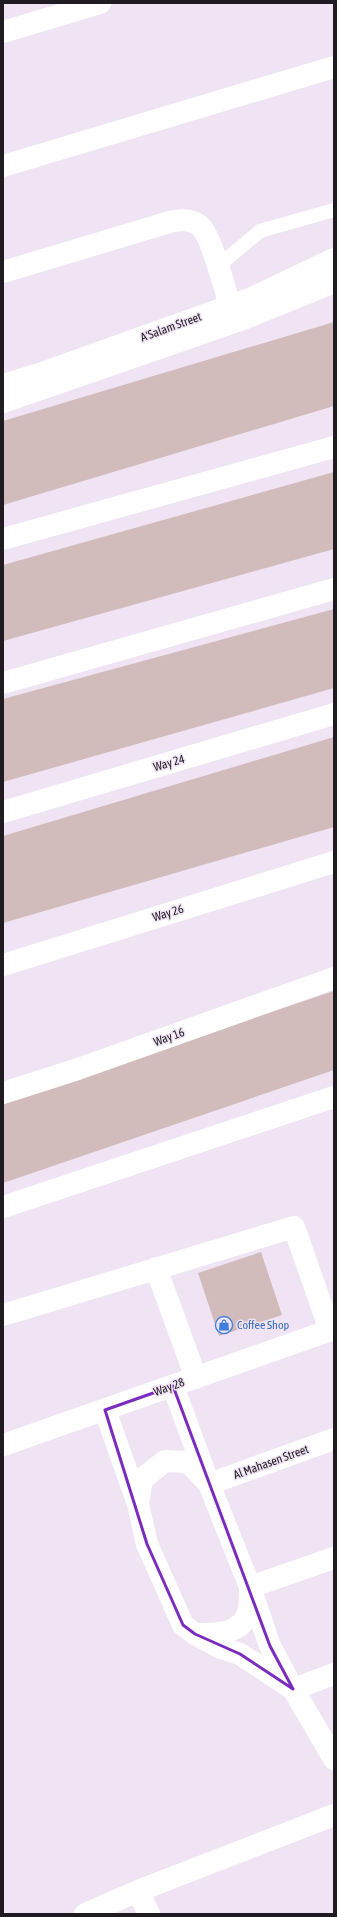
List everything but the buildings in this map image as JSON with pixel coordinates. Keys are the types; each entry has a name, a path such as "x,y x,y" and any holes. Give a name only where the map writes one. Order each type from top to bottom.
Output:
{"street":[{"path":"3,32 100,3"},
{"path":"3,166 334,67"},
{"path":"3,272 173,221 188,219 200,226 208,238 230,306"},
{"name":"A'Salam Street","path":"3,385 39,374 252,298 334,259"},
{"name":"A'Salam Street","path":"3,402 243,319 334,282"},
{"path":"3,539 334,447"},
{"path":"3,683 334,589"},
{"name":"Way 24","path":"3,812 334,714"},
{"name":"Way 26","path":"3,965 334,862"},
{"name":"Way 16","path":"3,1093 78,1069 334,978"},
{"path":"3,1207 334,1097"},
{"path":"3,1316 294,1227 332,1330"},
{"path":"156,1268 196,1378"},
{"name":"Way 28","path":"3,1445 332,1330"},
{"path":"173,1386 209,1484 250,1587 270,1646 334,1759"},
{"path":"105,1410 138,1504 147,1544 183,1625 195,1634 221,1648 240,1654 293,1689"},
{"name":"Al Mahasen Street","path":"209,1484 334,1439"},
{"path":"138,1504 142,1479 165,1461 188,1462 209,1484"},
{"path":"250,1587 334,1558"},
{"path":"195,1634 217,1634 231,1631 242,1623 249,1611 250,1587"},
{"path":"293,1689 334,1674"},
{"path":"85,1914 138,1891 334,1815"},
{"path":"138,1891 149,1914"}],"lane":[{"path":"217,267 260,231 334,210"}],"highlighted area":[{"path":"173,1386 270,1646 293,1689 240,1654 195,1634 183,1625 147,1544 105,1410"}],"place":[{"name":"Coffee Shop","path":"224,1325"}]}
